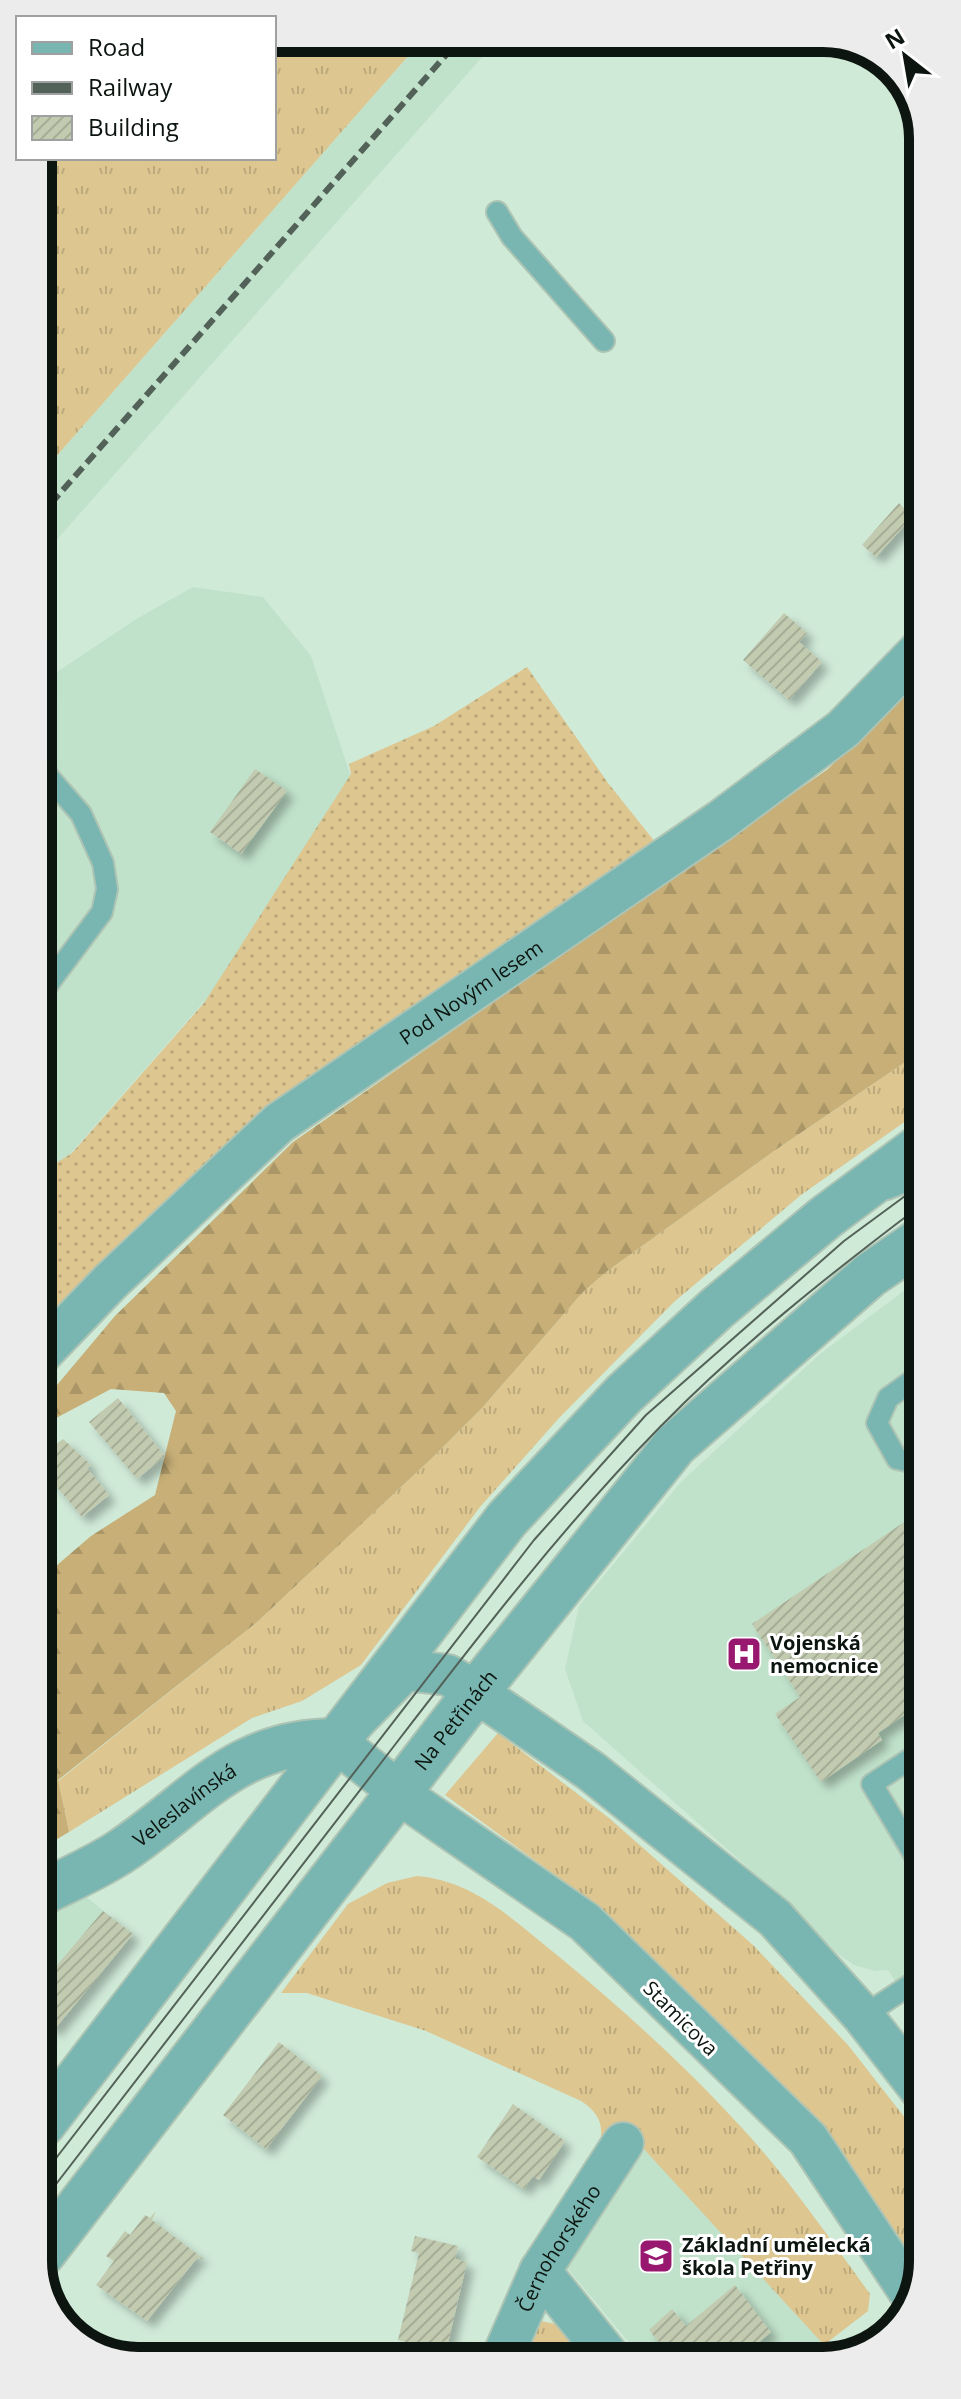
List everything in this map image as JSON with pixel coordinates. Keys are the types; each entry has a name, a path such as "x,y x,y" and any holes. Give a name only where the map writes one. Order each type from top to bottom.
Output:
{"street":[{"name":"Pod Novým lesem","path":"52,1343 110,1282 279,1123 720,821 843,729 909,661"},
{"path":"52,2112 507,1519 624,1394 716,1309 826,1217 909,1155"},
{"name":"Na Petřinách","path":"52,2241 476,1692 675,1445 870,1275 909,1248"},
{"path":"335,1741 405,1670 448,1675 591,1771 775,1918 863,2016 909,2075"},
{"name":"Veleslavínská","path":"52,1888 122,1851 237,1762 307,1741 335,1741"},
{"name":"Stamicova","path":"335,1741 399,1792 585,1922 808,2139 905,2285"},
{"name":"Černohorského","path":"507,2347 540,2271 623,2143"},
{"path":"540,2271 601,2347"}],"lane":[{"path":"497,212 512,237 604,341"},
{"path":"52,781 81,814 103,863 107,889 102,912 52,979"},
{"path":"826,1217 869,1195 909,1180"},
{"path":"909,1383 888,1398 877,1423 897,1459 909,1462"},
{"path":"909,1760 872,1784 909,1846"},
{"path":"863,2016 909,1986"}],"shaded area":[{"path":"412,52 487,52 52,545 52,461"},
{"path":"193,587 263,597 311,656 351,777 216,988 64,1161 52,1168 52,675 138,618"},
{"name":"Vojenská nemocnice","path":"909,1287 909,2003 888,1970 875,1971 854,1965 838,1954 789,1904 583,1721 565,1669 579,1606 681,1482 820,1354"},
{"path":"85,1896 133,1934 52,2032 52,1912"},
{"name":"Základní umělecká škola Petřiny","path":"646,2149 824,2345 633,2347 564,2264 582,2231"}],"green space":[{"path":"276,52 412,52 52,461 52,160 276,160"},
{"path":"527,667 608,783 655,842 259,1115 52,1322 52,1166 72,1153 204,1003 351,774 349,764 434,726"},
{"path":"909,687 909,1059 774,1151 606,1272 583,1292 482,1408 256,1623 58,1780 69,1832 52,1842 52,1569 91,1536 155,1495 176,1411 164,1393 111,1389 52,1420 52,1391 115,1316 293,1142 828,769"},
{"path":"909,1059 909,1119 801,1195 674,1302 560,1417 480,1507 361,1665 302,1701 252,1718 69,1832 58,1781 256,1623 482,1408 583,1292 606,1272 774,1151"},
{"path":"498,1733 609,1818 753,1945 848,2045 909,2123 909,2255 817,2122 592,1902 445,1795"},
{"path":"417,1876 457,1886 509,1916 608,1998 682,2066 752,2139 798,2196 870,2294 868,2311 824,2345 619,2122 597,2151 600,2123 593,2111 581,2101 426,2031 307,1993 281,1993 348,1904 387,1883"},
{"path":"536,2320 561,2325 578,2347 529,2347"}],"building":[{"path":"899,503 909,514 909,520 876,557 862,545"},
{"path":"784,613 807,633 799,642 822,662 789,700 743,660"},
{"path":"255,769 287,791 241,854 210,832"},
{"path":"118,1398 165,1456 137,1479 89,1422"},
{"path":"63,1439 91,1465 87,1468 109,1495 82,1517 52,1481 52,1448"},
{"path":"909,1519 909,1712 878,1733 882,1740 821,1782 775,1714 800,1697 752,1624"},
{"path":"103,1911 133,1934 54,2030 52,1971"},
{"path":"279,2042 322,2076 266,2149 223,2115"},
{"path":"513,2104 565,2141 539,2180 533,2176 524,2189 477,2157"},
{"path":"156,2211 152,2220 204,2259 197,2258 147,2321 96,2285 114,2261 106,2256 125,2231 130,2235 145,2215 150,2218"},
{"path":"415,2236 458,2246 455,2259 467,2262 448,2343 441,2341 440,2347 398,2340 419,2253 411,2251"},
{"path":"735,2285 771,2332 754,2347 661,2347 649,2330 672,2309 686,2326"}],"tram line":[{"path":"52,2163 534,1540 646,1415 844,1241 909,1193"},
{"path":"52,2189 477,1639 584,1509 660,1427 753,1339 909,1214"}],"railway":[{"path":"52,502 449,52"}],"place":[{"name":"Vojenská nemocnice","path":"744,1654"},
{"name":"Základní umělecká škola Petřiny","path":"656,2256"}]}
